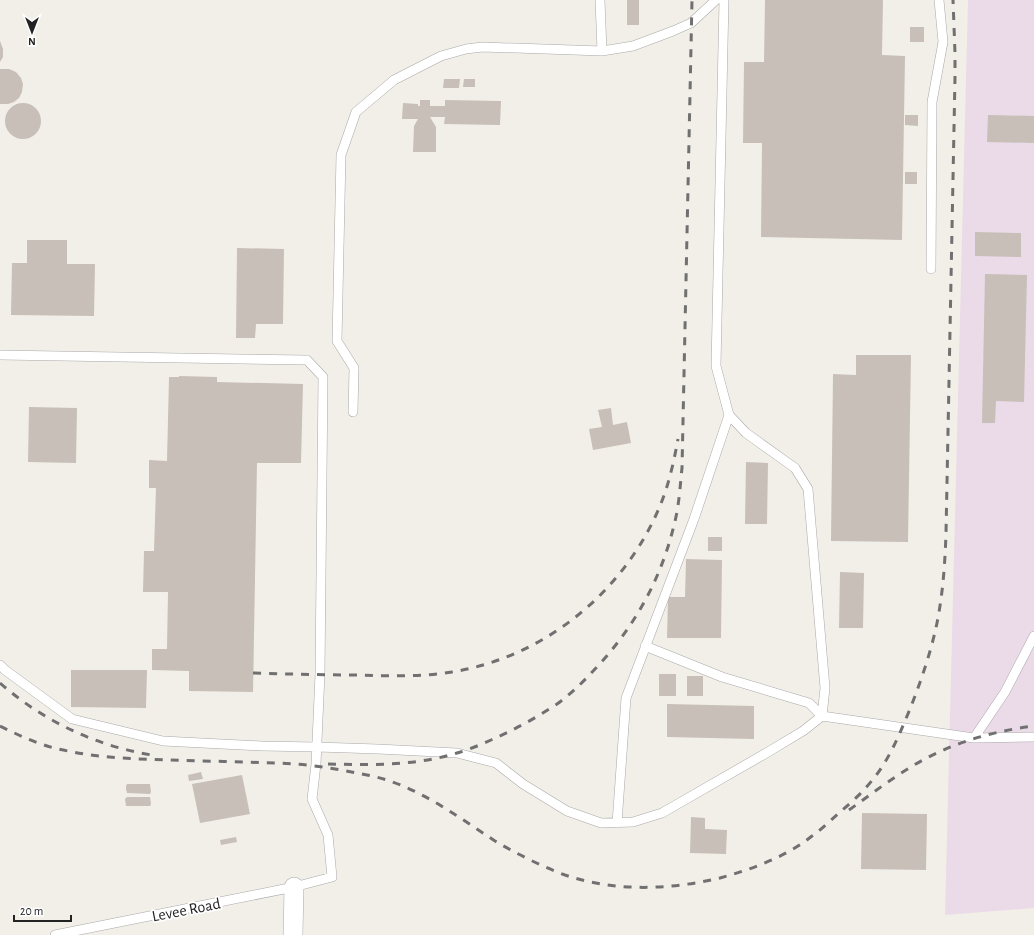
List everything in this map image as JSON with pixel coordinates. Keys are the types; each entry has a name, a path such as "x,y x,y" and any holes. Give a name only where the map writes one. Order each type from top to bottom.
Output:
{"street":[{"path":"293,935 294,887"}],"lane":[{"path":"600,0 602,51"},
{"path":"353,412 354,368 337,341 341,155 356,112 394,80 441,56 466,49 482,47 602,51 633,46 691,23 716,0"},
{"path":"0,665 72,719 163,741 457,753 496,763 523,784 567,811 601,823 633,822 662,813 803,731 822,716 825,688 808,489 796,468 746,433 729,414 716,366 724,0"},
{"path":"931,269 932,102 943,42 939,0"},
{"path":"0,355 307,360 323,377 320,674 317,747"},
{"path":"617,823 626,698 694,519 729,414"},
{"path":"974,738 1006,692 1034,636"},
{"path":"645,646 722,677 809,703 822,716 974,738 1034,737"},
{"name":"Levee Road","path":"55,935 294,887 332,877 328,835 312,799 317,747"}],"shaded area":[{"path":"968,0 1034,0 1034,908 945,915"}],"building":[{"path":"627,0 639,0 639,25 627,25"},
{"path":"765,0 883,0 882,55 905,56 902,240 761,237 762,143 743,143 744,62 764,62"},
{"path":"910,27 924,27 924,42 910,42"},
{"path":"0,41 3,49 3,57 0,62"},
{"path":"0,69 9,69 16,72 21,78 23,84 22,92 19,98 8,104 0,104"},
{"path":"444,79 460,79 459,88 443,88"},
{"path":"464,79 475,79 475,87 463,87"},
{"path":"420,100 430,100 430,106 445,106 445,100 501,101 500,125 444,124 445,117 430,117 436,127 436,152 413,152 414,126 418,119 402,119 403,103 418,104 418,106 420,106"},
{"path":"20,103 26,103 36,108 41,121 36,134 26,139 20,139 10,134 5,124 5,118 10,108"},
{"path":"905,115 918,115 918,126 905,125"},
{"path":"988,115 1034,116 1034,143 987,142"},
{"path":"905,172 917,172 917,184 905,184"},
{"path":"975,232 1021,233 1021,257 975,256"},
{"path":"27,240 67,240 67,264 95,264 94,316 11,315 12,263 27,263"},
{"path":"237,248 284,249 283,324 256,324 255,338 236,338"},
{"path":"985,274 1027,275 1024,402 996,401 995,423 982,423"},
{"path":"856,355 911,355 908,542 831,541 833,374 856,375"},
{"path":"169,377 217,377 217,382 303,384 301,463 257,463 253,692 189,691 189,671 152,670 152,649 167,649 168,592 143,592 144,551 154,551 156,488 149,488 149,460 167,461"},
{"path":"29,407 77,408 76,463 28,462"},
{"path":"611,408 613,425 627,422 631,443 593,450 589,429 602,427 598,410"},
{"path":"746,462 768,463 767,524 745,524"},
{"path":"708,537 722,537 722,551 708,551"},
{"path":"686,559 722,560 721,638 667,638 668,597 685,597"},
{"path":"840,572 864,573 863,628 839,628"},
{"path":"71,670 147,670 146,708 71,707"},
{"path":"659,674 676,674 676,696 659,696"},
{"path":"687,676 703,676 703,696 687,696"},
{"path":"667,704 754,706 754,739 667,737"},
{"path":"201,772 203,779 189,781 188,775"},
{"path":"242,775 250,814 200,823 192,784"},
{"path":"127,784 150,784 151,792 150,794 127,793"},
{"path":"127,797 150,797 151,804 150,806 126,806 125,799"},
{"path":"862,813 927,814 926,870 861,869"},
{"path":"691,817 705,818 705,829 727,830 726,854 690,853"},
{"path":"236,837 237,842 221,845 220,840"}],"railway":[{"path":"328,764 393,764 441,757 478,746 525,724 549,709 577,688 609,654 644,603 662,565 676,518 682,468 692,0"},
{"path":"0,726 25,738 50,747 93,755 118,758 300,764 385,779 418,793 450,811 495,841 529,860 584,881 623,887 662,887 720,878 768,862 791,850 816,833 866,787 880,770 890,754 922,677 932,645 939,612 946,533 955,77 953,0"},
{"path":"253,673 392,676 440,674 486,664 519,652 549,636 577,616 603,592 625,566 645,537 660,506 666,489 678,439"},
{"path":"0,683 34,709 71,730 111,745 152,755"},
{"path":"849,810 904,771 936,753 963,742 991,734 1034,726"}]}
